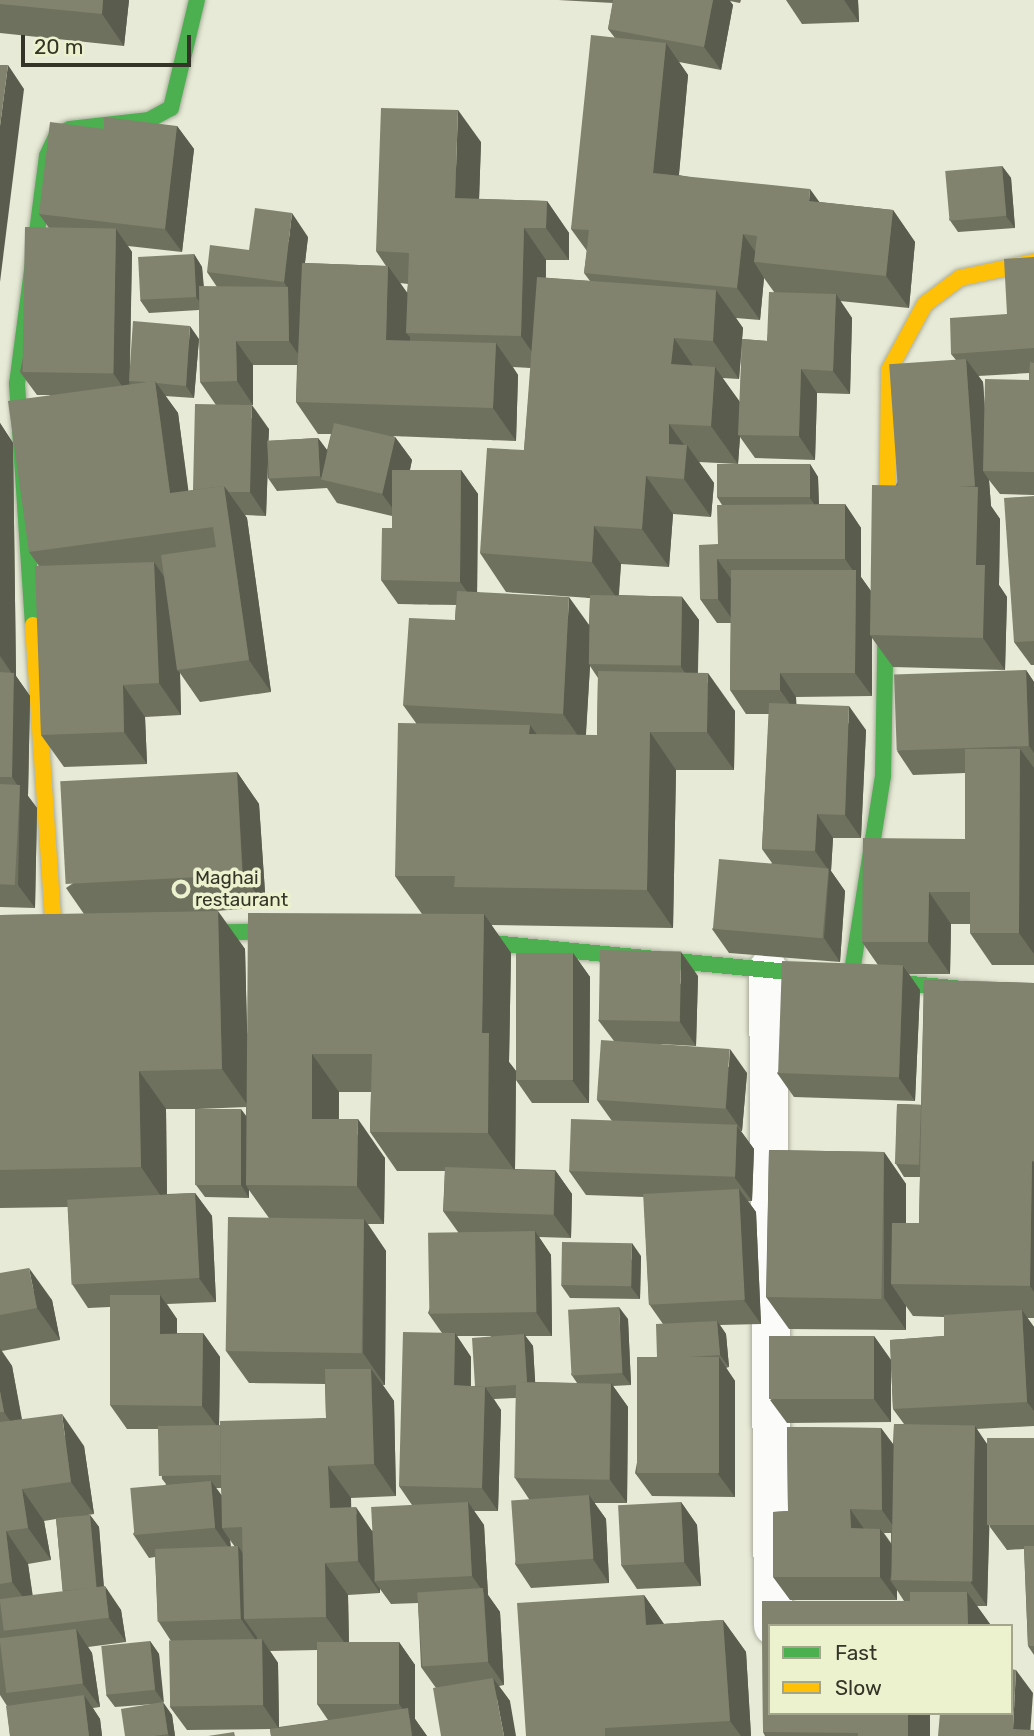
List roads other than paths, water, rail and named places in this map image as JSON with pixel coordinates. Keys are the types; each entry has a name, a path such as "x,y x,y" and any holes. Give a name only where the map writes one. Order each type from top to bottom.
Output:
{"street":[{"path":"77,936 47,936 17,384 47,156 57,135 70,129 149,120 171,108 197,0"},
{"path":"887,560 889,370 925,304 960,278 1034,262"},
{"path":"851,978 883,776 886,587"},
{"path":"168,934 313,931"},
{"path":"264,932 265,972"},
{"path":"430,937 1034,996"},
{"path":"768,969 773,1624"}],"place":[{"name":"Maghai restaurant","path":"181,889"}]}
